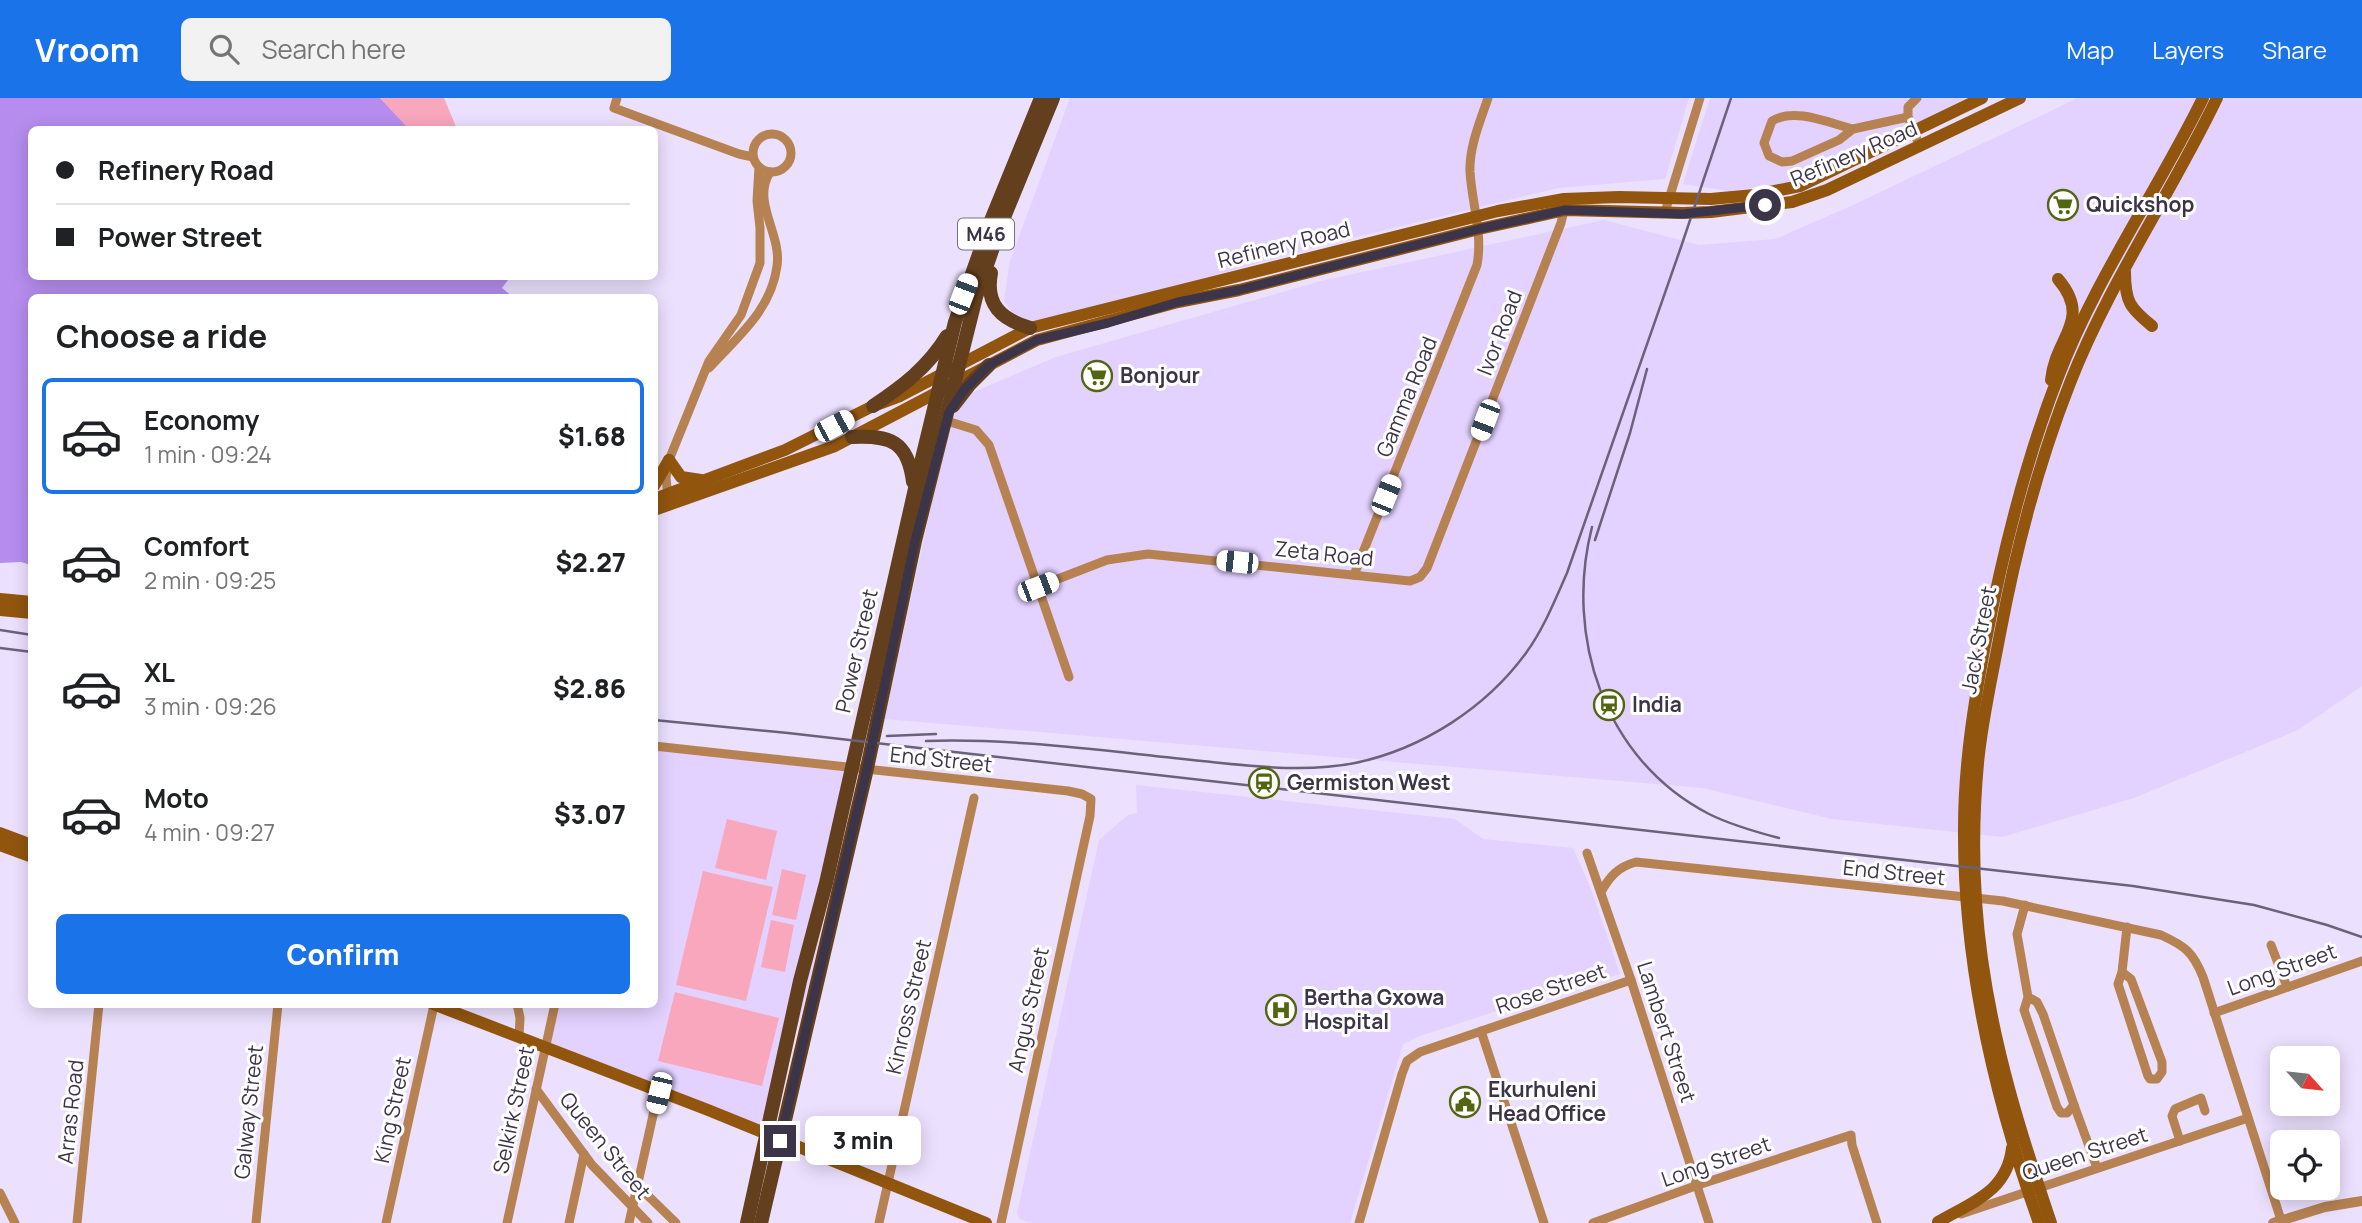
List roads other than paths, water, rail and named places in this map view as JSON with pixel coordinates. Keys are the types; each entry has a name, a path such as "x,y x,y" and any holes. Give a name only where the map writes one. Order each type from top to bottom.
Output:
{"main road":[{"name":"Power Street","path":"747,1223 773,1138 833,884 889,629 914,490 955,322 963,294 1041,98"},
{"name":"Power Street","path":"889,629 948,417 976,297 1000,227 1053,98"},
{"name":"Refinery Road","path":"1565,204 1668,212 1800,186 1982,98"},
{"name":"Refinery Road","path":"664,499 785,450 873,406 900,396 1030,328 1238,283 1565,204 1673,198 1711,205 1792,202 1827,190 2020,98"},
{"name":"Jack Street","path":"2051,1223 2033,1190 2013,1143 1993,1071 1981,1011 1969,828 1973,707 2000,565 2058,375 2094,299 2203,98"},
{"name":"Jack Street","path":"1973,760 2012,569 2034,490 2070,382 2125,268 2179,173 2217,98"},
{"path":"1789,188 1792,202"},
{"path":"1000,227 989,282 991,299 1013,323 1030,328"},
{"path":"2125,268 2128,302 2135,312 2152,326"},
{"path":"2047,408 2054,364 2074,314 2070,295 2058,279"},
{"name":"Refinery Road","path":"664,499 811,455 852,437 1037,340 1108,323 1238,283"},
{"path":"873,406 919,373 936,354 955,322"},
{"path":"948,417 964,390 989,365"},
{"path":"852,437 884,438 900,446 912,470 914,490"},
{"path":"658,479 669,460 681,477 693,481 708,481"},
{"path":"0,599 28,602"},
{"path":"0,610 28,613"},
{"path":"0,833 28,844"},
{"path":"0,845 28,856"},
{"name":"Jack Street","path":"1972,904 2002,1069 2039,1223"},
{"path":"442,1008 986,1223"},
{"name":"Power Street","path":"761,1223 773,1138"},
{"path":"1936,1222 1985,1195 1999,1184 2011,1163 2013,1143"}],"street":[{"path":"617,98 614,108 753,157"},
{"name":"Gamma Road","path":"1354,575 1471,283 1478,258 1478,223 1470,172 1471,154 1488,98"},
{"path":"1668,212 1700,98"},
{"path":"1917,98 1908,107 1908,117 1920,147"},
{"path":"1853,129 1839,140 1792,162 1782,162 1769,156 1764,143 1772,121 1784,116 1803,117 1853,129 1908,117"},
{"path":"664,499 669,460 709,360 741,315 761,253 757,201 759,167 753,157 755,144 765,135 777,134 787,139 792,149 790,161 782,170 770,172 759,167"},
{"path":"704,373 748,329 762,308 777,267 777,254 763,192 770,172"},
{"name":"Ivor Road","path":"1402,580 1415,580 1427,568 1565,204"},
{"path":"747,301 762,308"},
{"path":"948,417 976,430 989,445 1069,677"},
{"name":"Zeta Road","path":"1038,587 1107,560 1148,554 1402,580"},
{"name":"End Street","path":"658,746 1068,791 1088,796 1092,806"},
{"name":"Kinross Street","path":"879,1223 974,798"},
{"name":"Angus Street","path":"1001,1223 1092,806"},
{"name":"Lambert Street","path":"1587,853 1709,1223"},
{"name":"End Street","path":"1601,892 1612,874 1636,862 2025,905 2161,935 2189,950 2203,977 2214,1013"},
{"path":"2025,905 2017,934 2028,997 2024,1010 2057,1107 2064,1114 2074,1105"},
{"path":"2122,971 2132,979 2162,1062 2162,1072 2157,1079 2150,1079 2148,1076 2118,984 2127,928"},
{"path":"2271,945 2287,987"},
{"name":"Long Street","path":"2214,1013 2362,961"},
{"name":"Rose Street","path":"1357,1223 1407,1061 1420,1052 1631,980"},
{"path":"2028,997 2037,1002 2043,1014 2097,1168"},
{"name":"Arras Road","path":"77,1223 99,1008"},
{"name":"Galway Street","path":"256,1223 278,1008"},
{"name":"King Street","path":"386,1223 433,1008"},
{"path":"518,1008 519,1038"},
{"name":"Selkirk Street","path":"507,1223 554,1008"},
{"path":"2214,1013 2248,1118 2277,1222 2325,1207 2362,1201"},
{"path":"1481,1031 1544,1223"},
{"name":"Queen Street","path":"536,1089 584,1154 632,1209 648,1223"},
{"path":"629,1223 659,1093"},
{"path":"2180,1141 2172,1116 2175,1109 2201,1098 2205,1111"},
{"name":"Queen Street","path":"1936,1222 2248,1118"},
{"name":"Long Street","path":"1593,1223 1848,1136 1877,1223"},
{"path":"569,1223 584,1154"},
{"name":"Queen Street","path":"637,1185 676,1223"},
{"path":"0,1194 15,1223"}],"railway":[{"path":"926,741 1064,746 1259,766 1317,768 1355,763 1404,748 1428,737 1472,708 1510,673 1526,653 1544,624 1567,573 1731,98"},
{"path":"1595,540 1630,433 1647,369"},
{"path":"1592,527 1585,568 1584,610 1589,651 1601,691 1618,728 1642,762 1673,791 1717,818 1779,838"},
{"path":"0,630 28,634"},
{"path":"0,648 28,652"},
{"path":"658,720 2133,886 2254,905 2362,937"},
{"path":"887,736 936,734"}],"place":[{"name":"Quickshop","path":"2063,205"},
{"name":"Bonjour","path":"1097,376"},
{"name":"India","path":"1609,705"},
{"name":"Germiston West","path":"1264,783"},
{"name":"Bertha Gxowa Hospital","path":"1281,1010"},
{"name":"Ekurhuleni Head Office","path":"1465,1102"}]}
